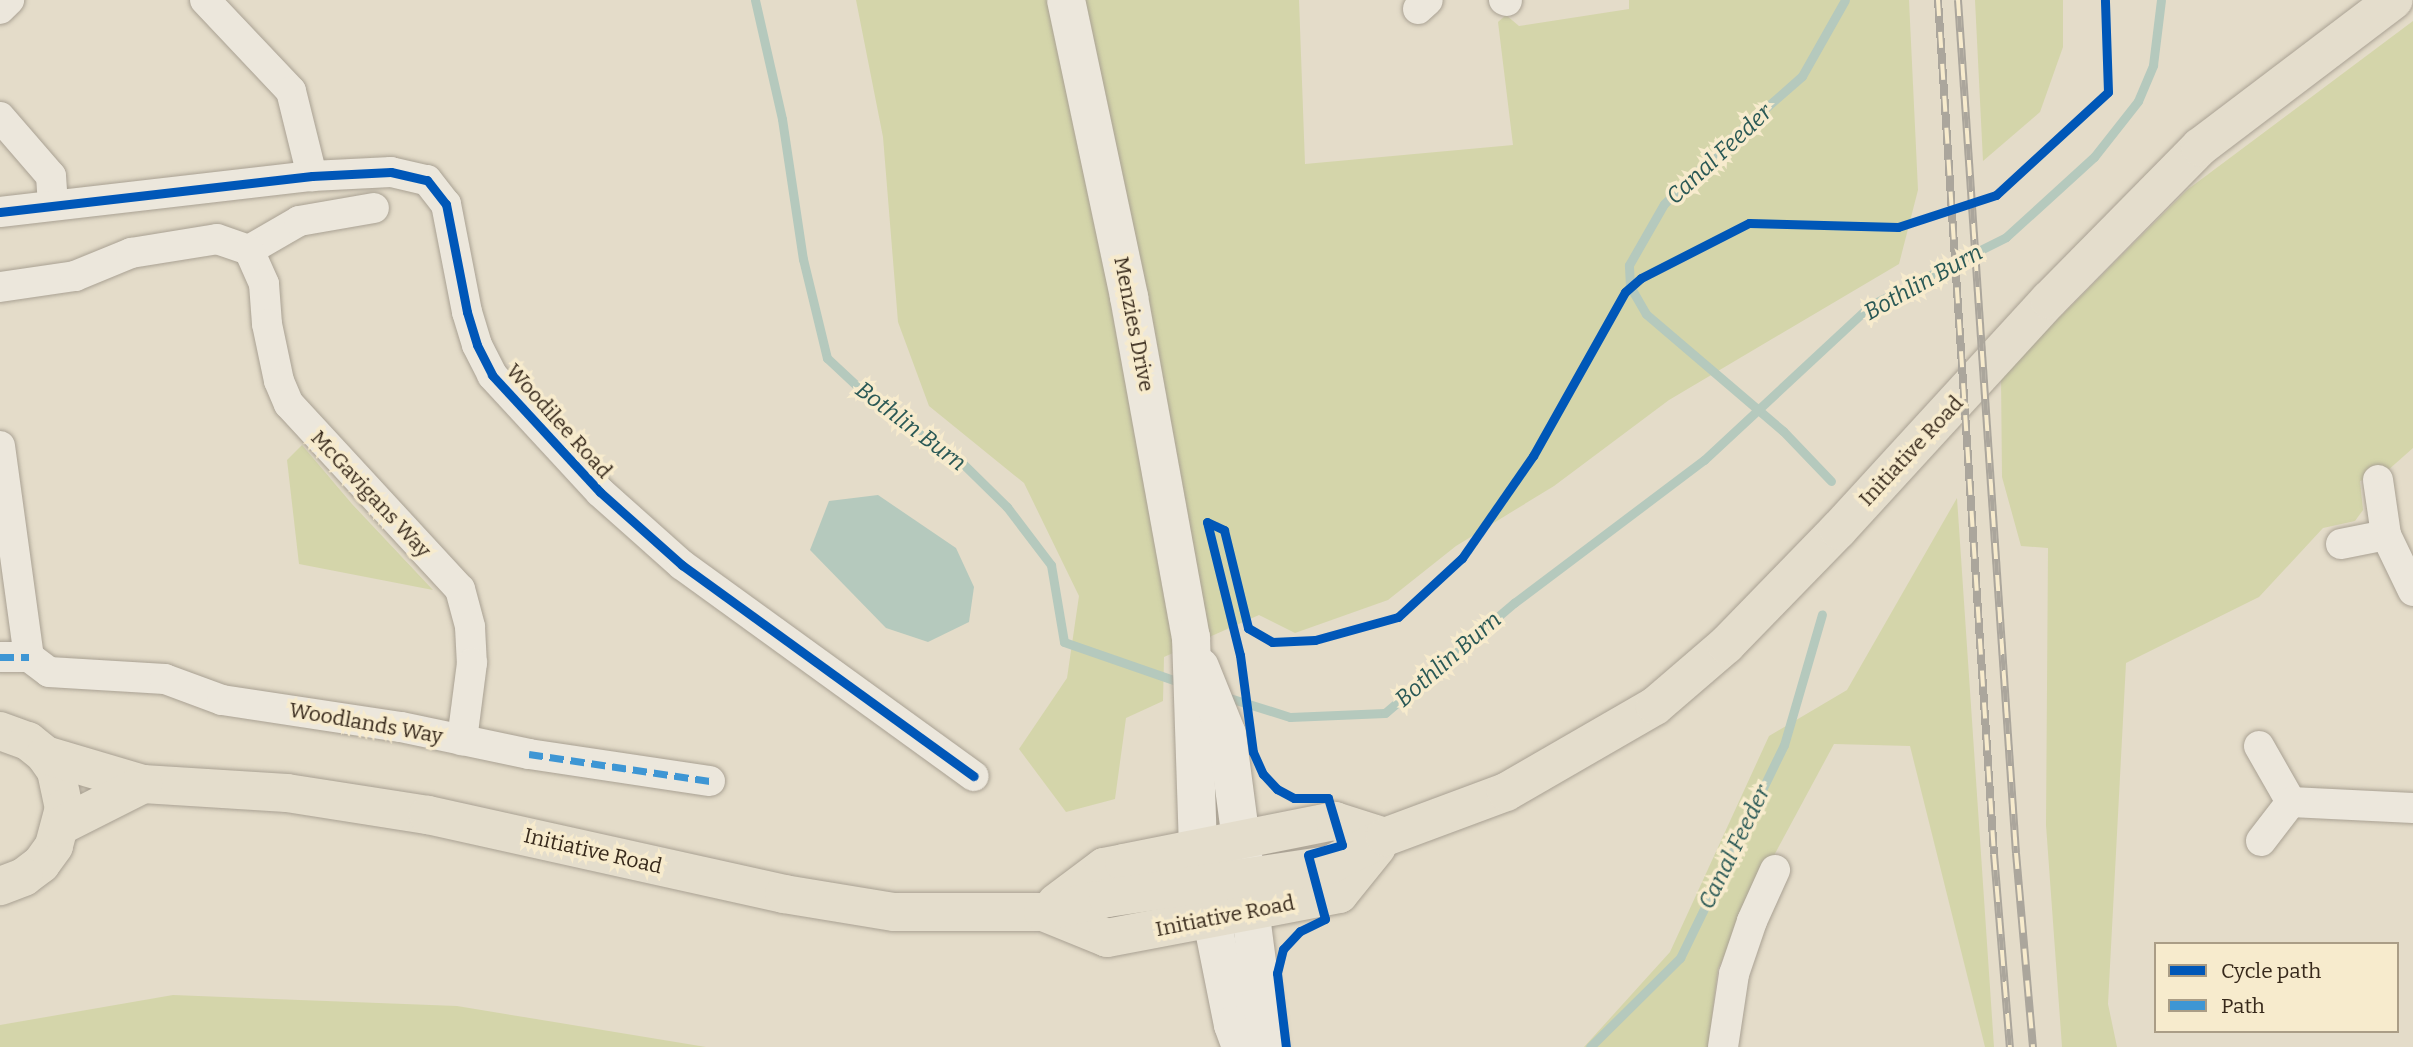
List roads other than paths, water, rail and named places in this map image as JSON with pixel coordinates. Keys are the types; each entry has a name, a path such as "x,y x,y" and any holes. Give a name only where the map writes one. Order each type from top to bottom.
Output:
{"main road":[{"name":"Initiative Road","path":"1043,912 1104,867 1248,894 1339,894 1385,837 1506,792 1655,706 1726,645 1829,540 2049,300 2200,147 2388,4"},
{"name":"Initiative Road","path":"0,731 28,741 45,755 143,784 287,793 428,815 783,894 894,912 1043,912 1107,938 1205,884 1241,840 1335,821 1385,837"},
{"path":"0,886 23,877 41,864 54,846 62,825 62,790 56,771 45,755"},
{"path":"62,825 143,784"}],"street":[{"path":"0,9 9,0"},
{"path":"205,0 290,91 312,176"},
{"name":"Menzies Drive","path":"1066,0 1129,297 1210,736 1241,840 1268,1047"},
{"path":"0,117 51,176 53,205"},
{"name":"Woodilee Road","path":"0,212 312,176 391,172 427,180 446,204 467,312 477,345 492,375 600,492 682,565 974,776"},
{"path":"0,287 75,276 131,253 217,239 249,250 299,221 374,208"},
{"name":"McGavigans Way","path":"249,250 264,284 267,324 279,381 289,404 460,589 470,627 472,663 462,740"},
{"name":"Woodlands Way","path":"0,446 14,657 49,672 165,679 222,700 401,727 462,740 710,782"},
{"path":"2378,480 2386,535 2413,591"},
{"path":"2341,544 2386,535"},
{"name":"Menzies Drive","path":"1210,736 1205,884 1233,1025 1241,1047"},
{"path":"2259,746 2291,803"},
{"path":"2291,803 2413,808"},
{"path":"2261,841 2291,803"},
{"path":"1723,1047 1734,974 1752,921 1775,870"}],"waterway":[{"name":"Bothlin Burn","path":"755,0 782,119 803,259 827,358 885,412 953,454 1007,507 1051,565 1064,642 1182,683"},
{"name":"Canal Feeder","path":"1831,481 1783,431 1646,314 1630,286 1629,265 1664,204 1727,142 1802,76 1845,0"},
{"name":"Bothlin Burn","path":"1223,696 1290,717 1385,713 1514,603 1704,460 1871,305 2006,237 2094,157 2138,101 2153,65 2161,0"},
{"name":"Canal Feeder","path":"1590,1047 1680,958 1784,745 1822,614"}],"railway":[{"path":"1938,0 1994,854 2010,1047"},
{"path":"1958,0 2016,853 2033,1047"}]}
